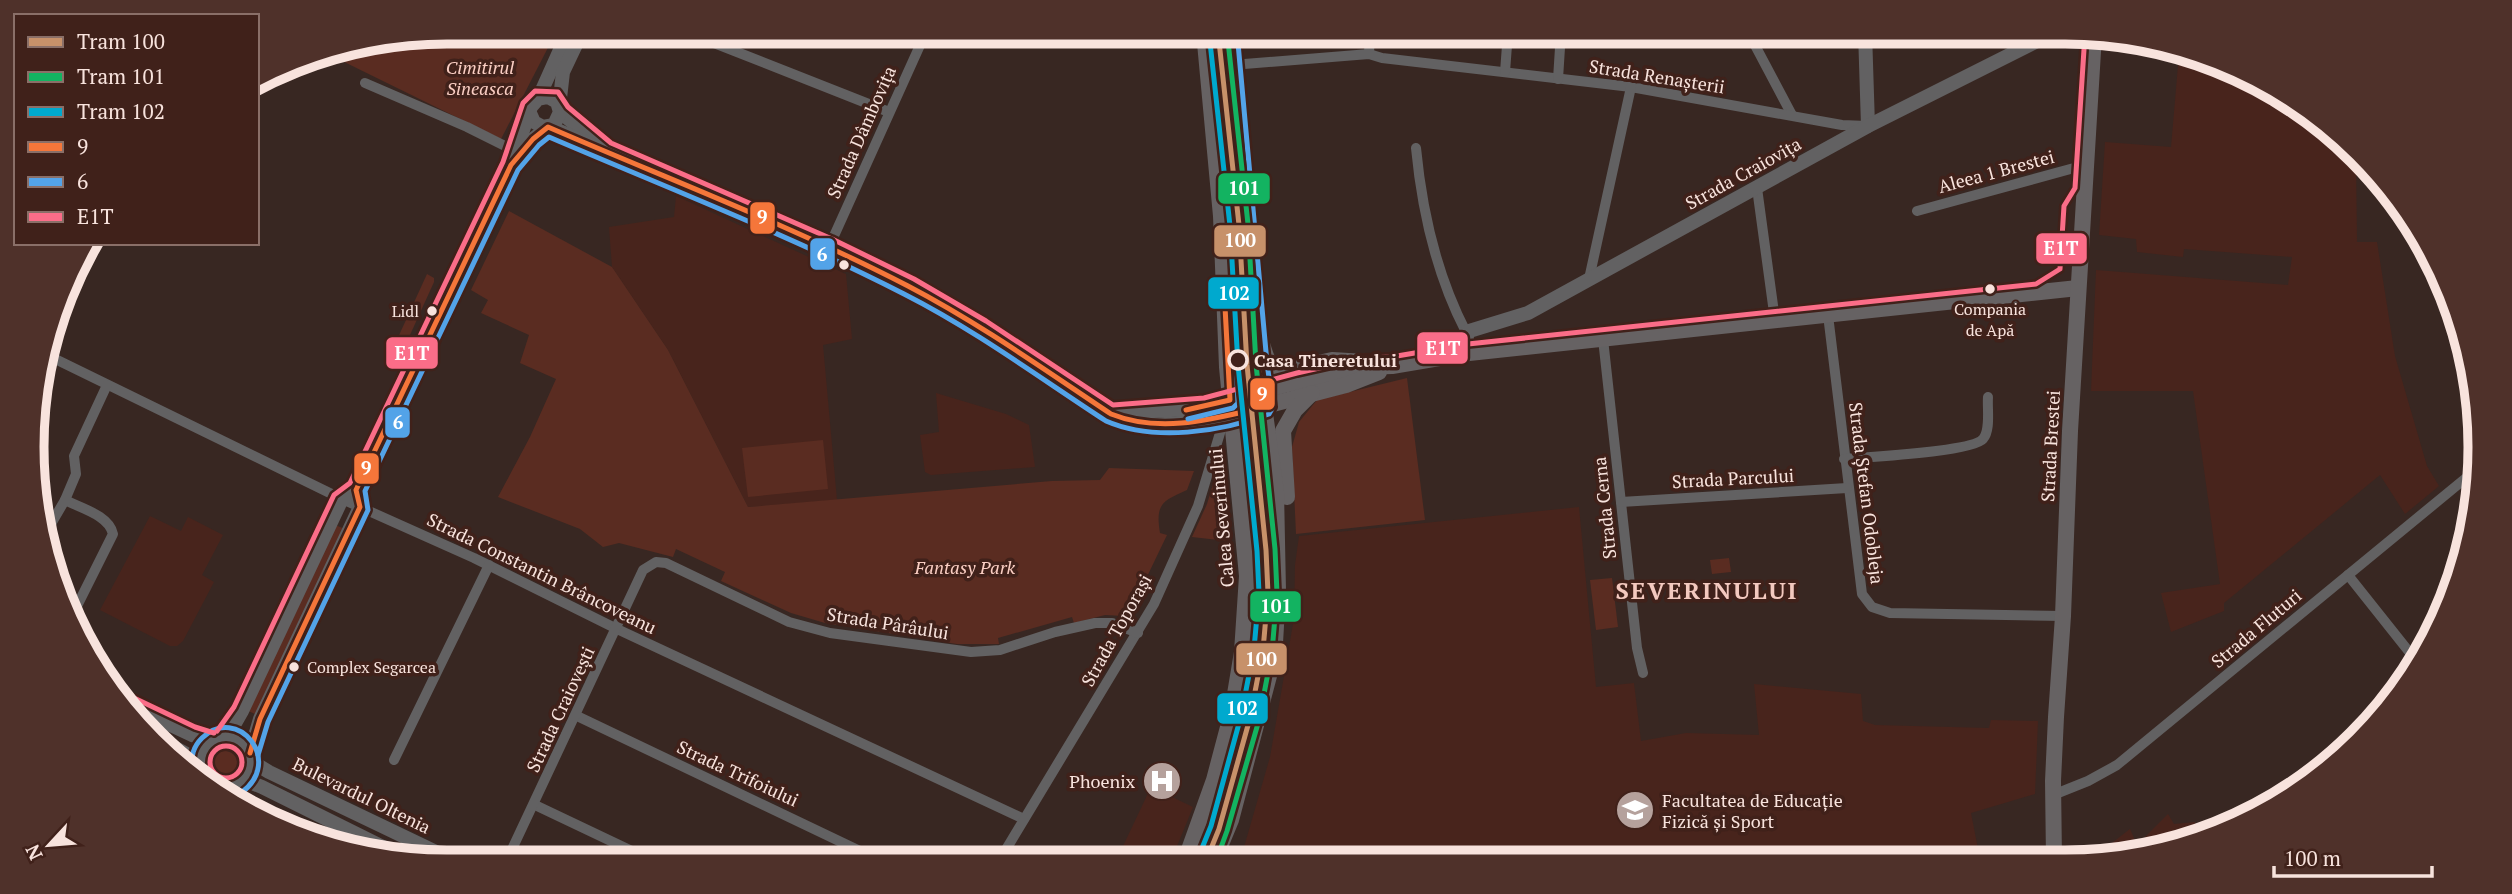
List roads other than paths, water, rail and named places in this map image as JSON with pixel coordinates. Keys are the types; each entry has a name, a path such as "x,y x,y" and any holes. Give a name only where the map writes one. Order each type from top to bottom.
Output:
{"main road":[{"name":"Calea Severinului","path":"1189,850 1214,780 1234,702 1244,640 1246,590 1245,546 1228,411 1221,205 1205,44"},
{"path":"1219,850 1231,820 1269,676 1275,643 1278,554 1276,491 1263,399 1229,44"},
{"name":"Strada Brestei","path":"2054,850 2053,795 2070,432 2093,45"},
{"path":"2039,293 2068,273 2073,208 2084,191"},
{"path":"1228,411 1326,375 1366,367 2078,288"},
{"path":"1256,326 1268,363 1276,370 1332,360 1392,366"},
{"path":"1263,399 1312,393 1369,377 1392,366"},
{"path":"1278,554 1288,513 1283,431 1295,410 1312,393"}],"street":[{"path":"201,766 204,748 233,725 242,711 342,499 356,490 510,166 562,44"},
{"path":"510,166 533,139 557,122 563,72 576,44"},
{"path":"718,44 889,112"},
{"path":"734,50 736,44"},
{"name":"Strada Dâmbovița","path":"829,247 920,44"},
{"path":"1368,54 1369,44"},
{"path":"1505,72 1507,44"},
{"path":"1558,79 1560,44"},
{"path":"1754,44 1792,115"},
{"path":"1865,44 1868,126"},
{"name":"Strada Craiovița","path":"1466,332 1528,313 1868,126 2031,44"},
{"name":"Strada Renașterii","path":"1232,65 1368,54 1382,58 1631,87 1842,125 1868,126"},
{"path":"365,83 515,151"},
{"path":"1589,279 1631,87"},
{"path":"534,106 552,99 560,110 606,151"},
{"path":"534,106 534,122 829,247 910,287 981,328 1111,414 1228,411"},
{"path":"1416,148 1421,197 1433,251 1466,332 1469,354"},
{"name":"Aleea 1 Brestei","path":"1917,211 2085,165"},
{"path":"1757,188 1775,320"},
{"name":"Strada Ștefan Odobleja","path":"1828,316 1860,588 1872,607 1890,613 2063,617"},
{"name":"Strada Cerna","path":"1603,339 1637,648 1643,673"},
{"name":"Strada Constantin Brâncoveanu","path":"53,358 342,499 489,565 617,629 1024,819"},
{"path":"51,524 76,474 74,456 107,385"},
{"path":"1844,459 1950,449 1978,443 1985,438 1988,397"},
{"name":"Strada Toporași","path":"1006,850 1138,633 1198,506 1228,411"},
{"name":"Strada Fluturi","path":"2053,795 2088,781 2117,765 2467,477"},
{"name":"Strada Parcului","path":"1620,502 1847,488"},
{"path":"234,788 249,772 260,719 360,507 356,490"},
{"path":"65,500 103,519 111,526 113,534 77,607"},
{"name":"Strada Pârâului","path":"643,570 656,562 666,563 789,622 830,633 904,644 971,652 1000,650 1055,632 1095,623 1112,623 1138,633"},
{"path":"394,760 489,565"},
{"name":"Strada Craiovești","path":"512,850 643,570"},
{"path":"2348,575 2411,654"},
{"path":"143,712 192,735 239,740 251,757"},
{"name":"Strada Trifoiului","path":"577,716 858,850"},
{"name":"Bulevardul Oltenia","path":"251,757 269,772 431,849"},
{"name":"Bulevardul Oltenia","path":"234,788 262,787 351,839"},
{"path":"535,805 630,850"}],"tram line":[{"name":"102","path":"1201,850 1211,826 1241,716 1254,649 1259,593 1238,365 1230,226 1210,44"},
{"name":"100","path":"1210,850 1219,829 1250,718 1263,650 1268,593 1247,365 1239,225 1219,44"},
{"name":"101","path":"1220,850 1259,720 1272,652 1277,593 1256,364 1248,224 1228,44"}],"place":[{"name":"Compania de Apă","path":"1990,289"},
{"name":"Lidl","path":"432,311"},
{"name":"Casa Tineretului","path":"1238,360"},
{"name":"Complex Segarcea","path":"294,667"},
{"name":"Phoenix","path":"1162,781"},
{"name":"Facultatea de Educație Fizică și Sport","path":"1635,810"}],"district":[{"name":"SEVERINULUI","path":"1707,590"}],"park label":[{"name":"Cimitirul Sineasca","path":"480,77"},
{"name":"Fantasy Park","path":"965,567"}]}
